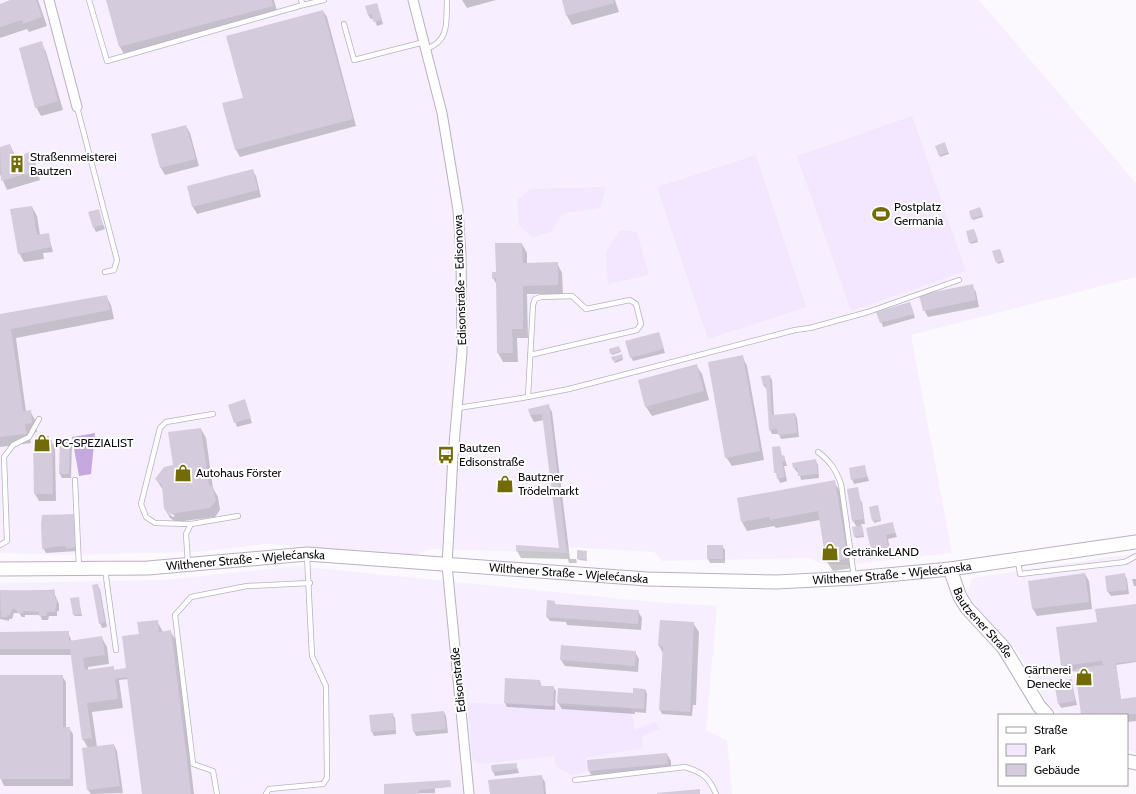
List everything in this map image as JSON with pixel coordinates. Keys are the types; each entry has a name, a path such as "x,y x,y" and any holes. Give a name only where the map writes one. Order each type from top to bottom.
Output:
{"main road":[{"name":"Wilthener Straße - Wjelećanska","path":"0,569 105,569 189,564 280,555 307,554 646,579 776,582 855,578 950,569 1136,542"},
{"name":"Bautzener Straße","path":"950,569 960,597 967,608 1004,648 1039,706 1046,714"}],"street":[{"path":"49,0 77,107"},
{"name":"Edisonstraße - Edisonowa","path":"413,0 442,113 458,210 462,303 462,352 447,565"},
{"name":"Edisonstraße","path":"447,565 470,794"}],"lane":[{"path":"89,0 107,61 302,3 324,0"},
{"path":"344,24 354,60 425,45 437,45 444,36 448,0"},
{"path":"77,107 117,260 114,270 106,272"},
{"path":"458,408 528,397 576,387 795,330 810,328 868,312 959,280"},
{"path":"528,397 530,355 533,305 535,299 541,297 572,296 586,309 630,300 636,304 641,324 637,330 530,355"},
{"path":"212,414 166,422 160,428 141,504 146,517 155,523 191,524 238,516"},
{"path":"0,545 7,542 4,457 13,444 29,436 39,419"},
{"path":"818,452 830,461 841,484 855,578"},
{"path":"75,480 79,569"},
{"path":"189,564 186,534 191,524"},
{"path":"266,794 269,789 323,784 327,778 326,686 312,656 310,583 307,554"},
{"path":"1018,559 1020,574 1125,562 1136,556"},
{"path":"105,569 116,650"},
{"path":"217,794 213,771 193,764 175,615 191,596 247,586 310,583"},
{"path":"575,780 685,767 698,771 711,782 716,794"}],"shaded area":[{"path":"0,0 979,0 1136,183 1136,277 911,335 952,553 846,565 820,563 808,558 662,561 654,552 566,547 567,553 431,549 416,555 267,544 197,552 60,555 0,553"},
{"path":"95,433 91,474 79,476 72,437"},
{"name":"Gärtnerei Denecke","path":"1136,553 1136,753 1128,749 1128,714 1060,714 1047,703 1017,651 979,612 967,594 972,578"},
{"path":"297,566 653,602 717,606 706,730 727,740 732,794 0,794 0,583 164,580"}],"green space":[{"name":"Postplatz Germania","path":"912,116 966,271 851,311 797,156"},
{"path":"756,155 806,307 708,339 657,187"},
{"path":"606,187 600,208 562,214 551,232 533,237 519,226 517,200 531,189"},
{"path":"620,230 637,232 649,275 608,284 606,252"},
{"path":"468,703 631,708 635,730 655,722 660,729 643,736 642,748 586,758 586,772 572,775 555,766 555,756 479,764 472,758"}],"building":[{"path":"10,0 36,0 42,17 23,24 22,20 0,27 0,4"},
{"path":"106,0 272,0 273,6 119,47"},
{"path":"562,0 613,0 614,3 566,16"},
{"path":"377,3 382,20 373,22 372,14 368,15 365,6"},
{"path":"323,10 353,119 235,150 222,103 243,98 226,36"},
{"path":"42,41 58,101 35,108 19,48"},
{"path":"186,125 196,159 160,168 151,134"},
{"path":"945,142 948,152 939,156 935,146"},
{"name":"Straßenmeisterei Bautzen","path":"10,144 14,157 30,152 36,171 1,181 0,147"},
{"path":"253,169 258,190 192,207 187,186"},
{"path":"32,206 37,235 49,233 51,247 18,254 10,209"},
{"path":"980,207 983,215 971,219 969,211"},
{"path":"99,209 103,225 93,228 88,212"},
{"path":"974,229 978,240 969,243 966,231"},
{"path":"495,243 522,243 523,263 558,262 558,285 523,286 523,329 512,329 513,353 497,353 496,278 492,279 492,272 496,272"},
{"path":"1000,249 1004,260 996,263 992,251"},
{"path":"973,284 976,300 923,311 919,295"},
{"path":"107,295 110,310 11,329 23,411 31,410 32,423 25,424 26,434 0,437 0,314"},
{"path":"910,302 914,314 880,323 876,312"},
{"path":"659,332 664,349 630,358 625,341"},
{"path":"619,346 621,351 610,354 609,349"},
{"path":"622,354 623,358 613,361 611,357"},
{"path":"743,355 760,451 725,458 708,362"},
{"path":"697,364 704,391 645,407 638,380"},
{"path":"770,375 772,415 795,413 797,433 778,435 777,429 769,430 766,384 763,385 761,376"},
{"path":"245,399 251,418 234,423 228,405"},
{"path":"549,404 567,553 516,551 516,545 559,548 542,414 530,415 528,409"},
{"name":"Autohaus Förster","path":"201,428 209,485 213,487 216,501 210,508 170,514 164,509 162,485 155,479 164,467 173,465 168,432"},
{"path":"41,436 49,436 49,440 52,440 53,494 34,494 33,440 41,440"},
{"path":"60,438 70,438 69,474 59,474"},
{"path":"780,446 781,456 784,455 785,461 782,462 785,477 777,479 776,473 774,473 772,447"},
{"path":"816,459 818,474 798,476 797,467 793,468 792,463"},
{"path":"865,465 867,477 851,480 849,468"},
{"path":"835,480 848,559 826,562 818,511 770,520 769,517 741,522 737,498"},
{"path":"858,487 864,519 852,521 847,489"},
{"path":"878,505 881,520 872,521 869,507"},
{"path":"75,514 76,547 67,549 65,546 42,549 42,515"},
{"path":"893,522 895,533 886,535 889,550 872,554 866,528"},
{"path":"862,525 864,535 854,537 852,527"},
{"path":"707,545 723,545 723,559 707,559"},
{"path":"577,550 587,551 586,559 577,559"},
{"path":"1085,573 1089,602 1032,609 1028,581"},
{"path":"1125,573 1127,590 1107,592 1105,576"},
{"path":"98,584 105,622 99,624 92,585"},
{"path":"52,589 55,590 55,599 57,599 55,612 47,612 46,616 39,616 39,612 23,611 23,613 19,613 15,609 12,609 10,615 7,615 7,617 1,617 0,590 52,591"},
{"path":"79,597 81,614 73,615 70,598"},
{"path":"547,600 555,601 554,604 639,610 638,624 546,617"},
{"path":"1136,604 1136,661 1116,663 1121,699 1136,697 1136,714 1081,714 1075,669 1103,665 1102,661 1061,666 1056,627 1097,622 1095,609"},
{"path":"158,620 159,632 171,630 191,794 142,794 127,677 115,679 118,699 87,703 92,738 82,740 70,649 0,649 0,632 69,631 69,641 102,636 105,655 83,658 85,670 114,666 114,670 126,668 122,636 139,634 137,622"},
{"path":"660,620 694,622 690,712 659,710 663,646 658,646"},
{"path":"561,645 636,651 635,666 560,660"},
{"path":"0,675 63,675 63,727 70,727 70,779 0,779"},
{"path":"505,678 540,680 541,686 554,686 553,706 504,703"},
{"path":"1072,679 1075,701 1058,704 1054,682"},
{"path":"558,688 633,693 633,688 645,689 644,709 557,703"},
{"path":"444,711 446,729 413,732 411,714"},
{"path":"393,713 395,730 371,732 369,715"},
{"path":"114,744 120,786 87,790 82,748"},
{"path":"667,753 668,764 588,771 587,760"},
{"path":"517,763 517,769 492,772 491,765"},
{"path":"542,775 544,794 490,794 488,780"},
{"path":"450,780 451,787 419,790 419,794 384,794 384,784"},
{"path":"700,789 700,794 657,794 657,793"}],"place":[{"name":"Straßenmeisterei Bautzen","path":"17,164"},
{"name":"Postplatz Germania","path":"881,214"},
{"name":"PC-SPEZIALIST","path":"42,443"},
{"name":"Bautzen Edisonstraße","path":"446,455"},
{"name":"Autohaus Förster","path":"183,473"},
{"name":"Bautzner Trödelmarkt","path":"505,484"},
{"name":"GetränkeLAND","path":"830,552"},
{"name":"Gärtnerei Denecke","path":"1084,677"}]}
